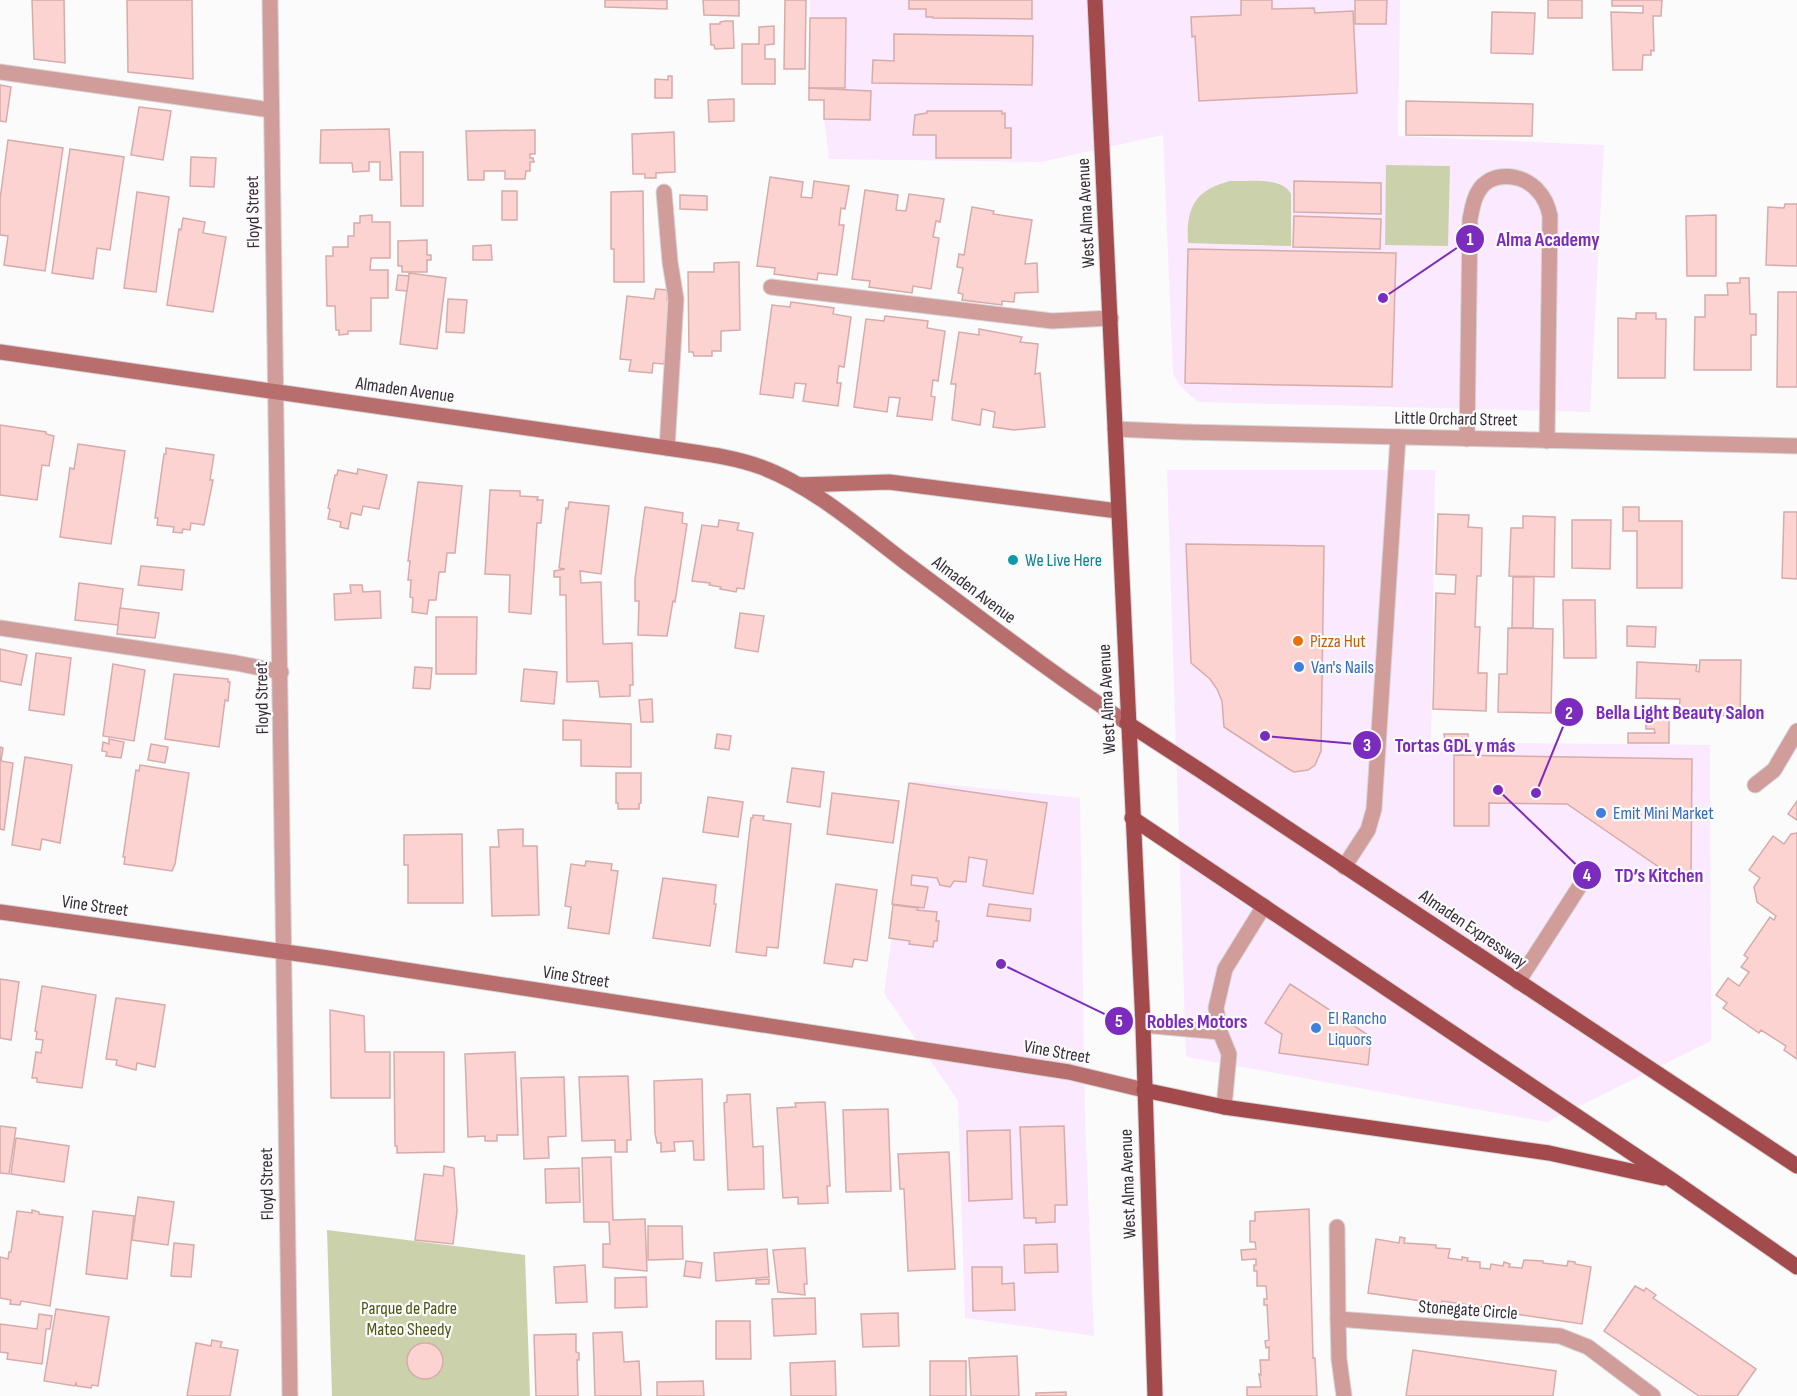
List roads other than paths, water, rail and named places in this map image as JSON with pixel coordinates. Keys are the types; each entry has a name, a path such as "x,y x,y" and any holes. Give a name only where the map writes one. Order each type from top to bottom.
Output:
{"main road":[{"name":"West Alma Avenue","path":"1095,0 1111,318 1127,723 1143,1025 1155,1396"},
{"name":"Almaden Avenue","path":"0,351 667,448 740,460 761,466 799,485 852,522 1063,681 1127,723"},
{"name":"Almaden Avenue","path":"799,485 889,482 1118,512"},
{"name":"Almaden Expressway","path":"1127,723 1797,1166"},
{"path":"1132,818 1672,1180 1797,1267"},
{"name":"Vine Street","path":"0,912 283,952 1069,1072 1144,1090"},
{"path":"1144,1090 1224,1107 1549,1153 1672,1180"}],"street":[{"name":"Floyd Street","path":"270,0 290,1396"},
{"path":"0,72 271,110"},
{"path":"1467,439 1470,219 1478,191 1488,181 1499,177 1512,177 1538,189 1548,206 1550,216 1547,441"},
{"path":"664,192 670,262 676,299 667,448"},
{"path":"771,287 1052,321 1111,318"},
{"name":"Little Orchard Street","path":"1115,429 1797,446"},
{"path":"1344,867 1368,830 1374,809 1398,437"},
{"path":"0,628 236,663 281,672"},
{"path":"1755,785 1774,770 1797,731"},
{"path":"1518,982 1583,881"},
{"path":"1224,1107 1229,1054 1220,1032 1216,1008 1225,969 1264,906"},
{"path":"1143,1025 1220,1032"},
{"path":"1337,1227 1339,1359 1344,1396"},
{"name":"Stonegate Circle","path":"1338,1319 1560,1336 1588,1347 1653,1396"}],"place":[{"name":"Alma Academy","path":"1383,298"},
{"name":"We Live Here","path":"1013,560"},
{"name":"Pizza Hut","path":"1298,641"},
{"name":"Van's Nails","path":"1299,667"},
{"name":"Tortas GDL y más","path":"1265,736"},
{"name":"TD’s Kitchen","path":"1498,790"},
{"name":"Bella Light Beauty Salon","path":"1536,793"},
{"name":"Emit Mini Market","path":"1601,813"},
{"name":"Robles Motors","path":"1001,964"},
{"name":"El Rancho Liquors","path":"1316,1028"}],"park label":[{"name":"Parque de Padre Mateo Sheedy","path":"409,1318"}]}
